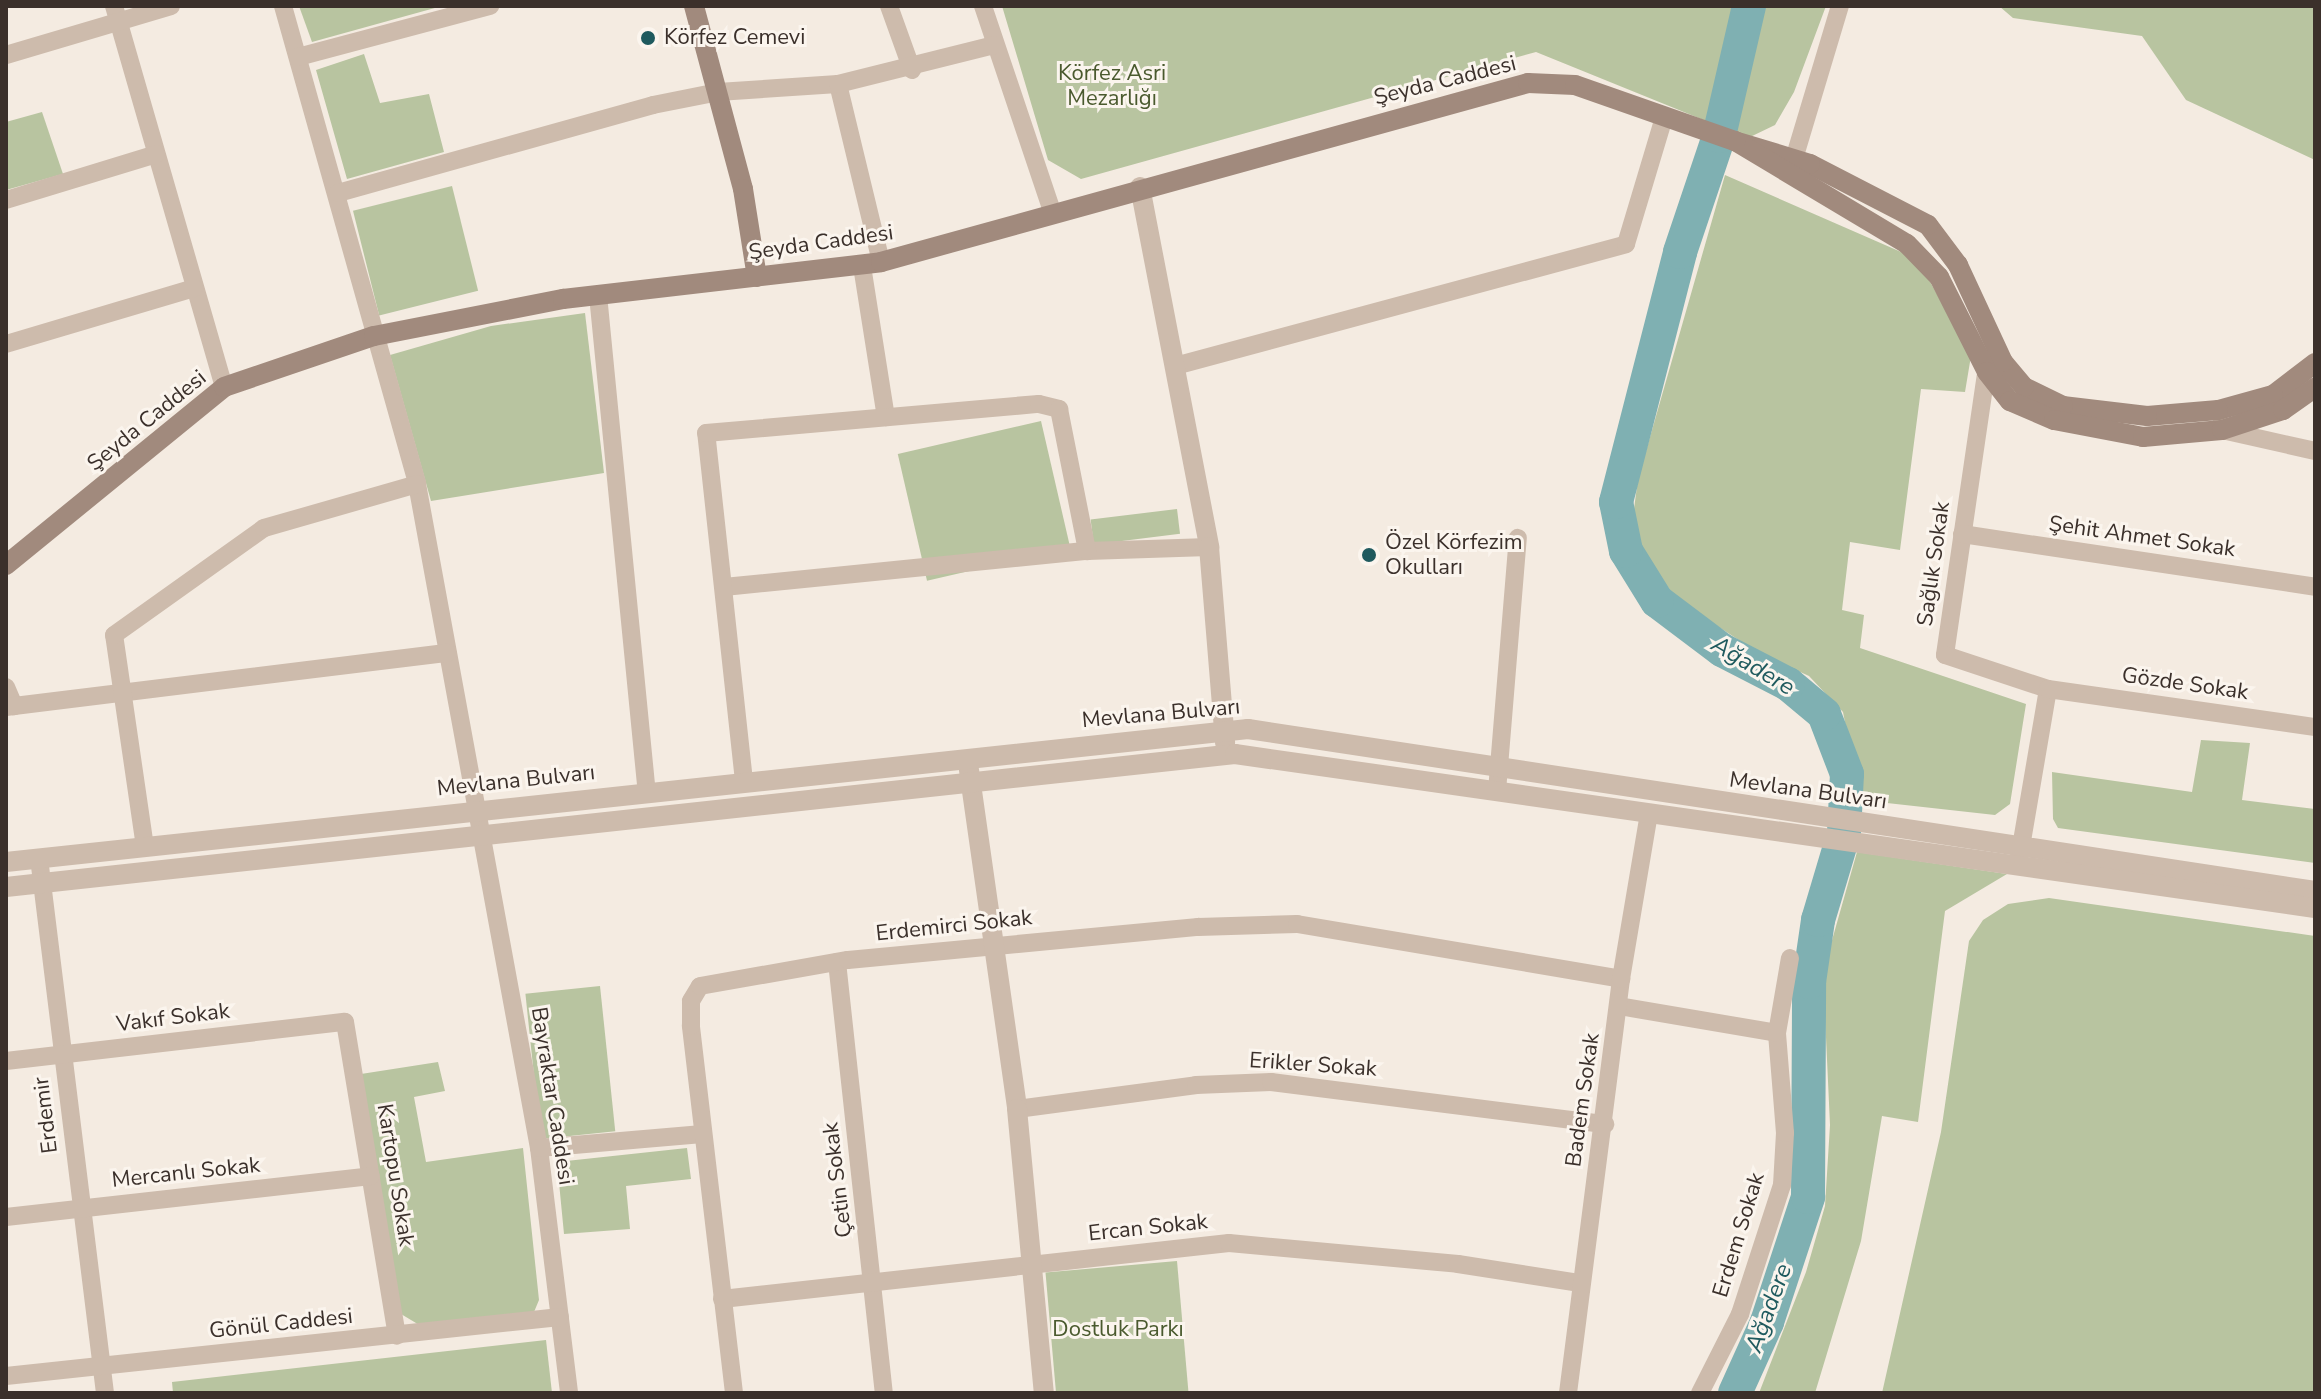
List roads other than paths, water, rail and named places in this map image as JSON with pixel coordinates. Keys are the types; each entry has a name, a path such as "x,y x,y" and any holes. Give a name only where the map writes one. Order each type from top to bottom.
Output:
{"main road":[{"path":"694,6 718,92 757,277"},
{"name":"Şeyda Caddesi","path":"10,555 224,387 374,336 494,309 872,264 1140,187 1528,83 1575,85 1794,159 1928,225 1958,265 2003,362 2024,387 2063,406 2147,416 2220,420 2273,395 2315,363"},
{"name":"Şeyda Caddesi","path":"1735,141 1907,244 1939,277 1987,372 2010,401 2054,420 2143,437 2283,410 2315,388"}],"street":[{"path":"6,55 116,14 171,6"},
{"name":"Bayraktar Caddesi","path":"283,6 338,193 374,336 417,484 539,1148 569,1393"},
{"path":"298,57 490,6"},
{"path":"889,6 912,70"},
{"path":"983,6 1053,214"},
{"path":"1803,184 1794,159 1840,6"},
{"path":"116,14 224,387"},
{"path":"338,193 653,105 718,92 838,84 912,70 994,45"},
{"path":"838,84 872,264 886,417"},
{"path":"1175,366 1626,244 1664,117"},
{"path":"6,200 156,154"},
{"path":"1140,187 1209,547 1226,755"},
{"path":"6,344 194,288"},
{"path":"598,295 647,791"},
{"name":"Sağlık Sokak","path":"1992,338 1945,655 2048,689"},
{"path":"744,781 706,433 1039,404 1059,409 1087,551"},
{"path":"2220,420 2315,451"},
{"path":"145,847 114,635 248,536 417,484"},
{"name":"Şehit Ahmet Sokak","path":"1962,534 2315,587"},
{"path":"1497,791 1518,538"},
{"path":"724,587 1087,551 1209,547"},
{"path":"6,687 10,707 448,653"},
{"path":"2020,856 2048,689"},
{"name":"Gözde Sokak","path":"2048,689 2315,727"},
{"name":"Mevlana Bulvarı","path":"6,862 1224,729 1902,828 2020,856 2315,908"},
{"name":"Mevlana Bulvarı","path":"6,887 1226,755 1898,849 2020,856 2315,891"},
{"path":"968,758 1017,1109 1044,1393"},
{"name":"Badem Sokak","path":"1568,1393 1579,1283 1605,1124 1621,979 1649,814"},
{"name":"Erdemir","path":"39,858 105,1393"},
{"name":"Erdemirci Sokak","path":"734,1393 691,1026 691,1001 700,986 837,962 993,945 1198,927 1297,924 1621,979"},
{"name":"Erdem Sokak","path":"1700,1393 1740,1314 1782,1185 1785,1133 1777,1033 1790,958"},
{"name":"Çetin Sokak","path":"837,962 874,1279 884,1393"},
{"path":"1619,1006 1777,1033"},
{"name":"Vakıf Sokak","path":"6,1061 345,1022"},
{"name":"Kartopu Sokak","path":"345,1022 397,1336"},
{"name":"Erikler Sokak","path":"1017,1109 1196,1085 1271,1082 1605,1124"},
{"path":"539,1148 702,1134"},
{"name":"Mercanlı Sokak","path":"6,1217 371,1176"},
{"name":"Ercan Sokak","path":"722,1299 874,1279 1229,1243 1458,1264 1579,1283"},
{"name":"Gönül Caddesi","path":"6,1376 560,1317"}],"waterway":[{"name":"Ağadere","path":"1735,1393 1767,1322 1808,1197 1809,982 1818,920 1844,833 1847,774 1824,714 1788,684 1722,650 1657,601 1626,551 1616,502 1680,252 1719,136 1749,6"}],"place":[{"name":"Körfez Cemevi","path":"648,38"},
{"name":"Özel Körfezim Okulları","path":"1369,555"}],"park label":[{"name":"Körfez Asri Mezarlığı","path":"1112,86"},
{"name":"Dostluk Parkı","path":"1118,1330"}]}
